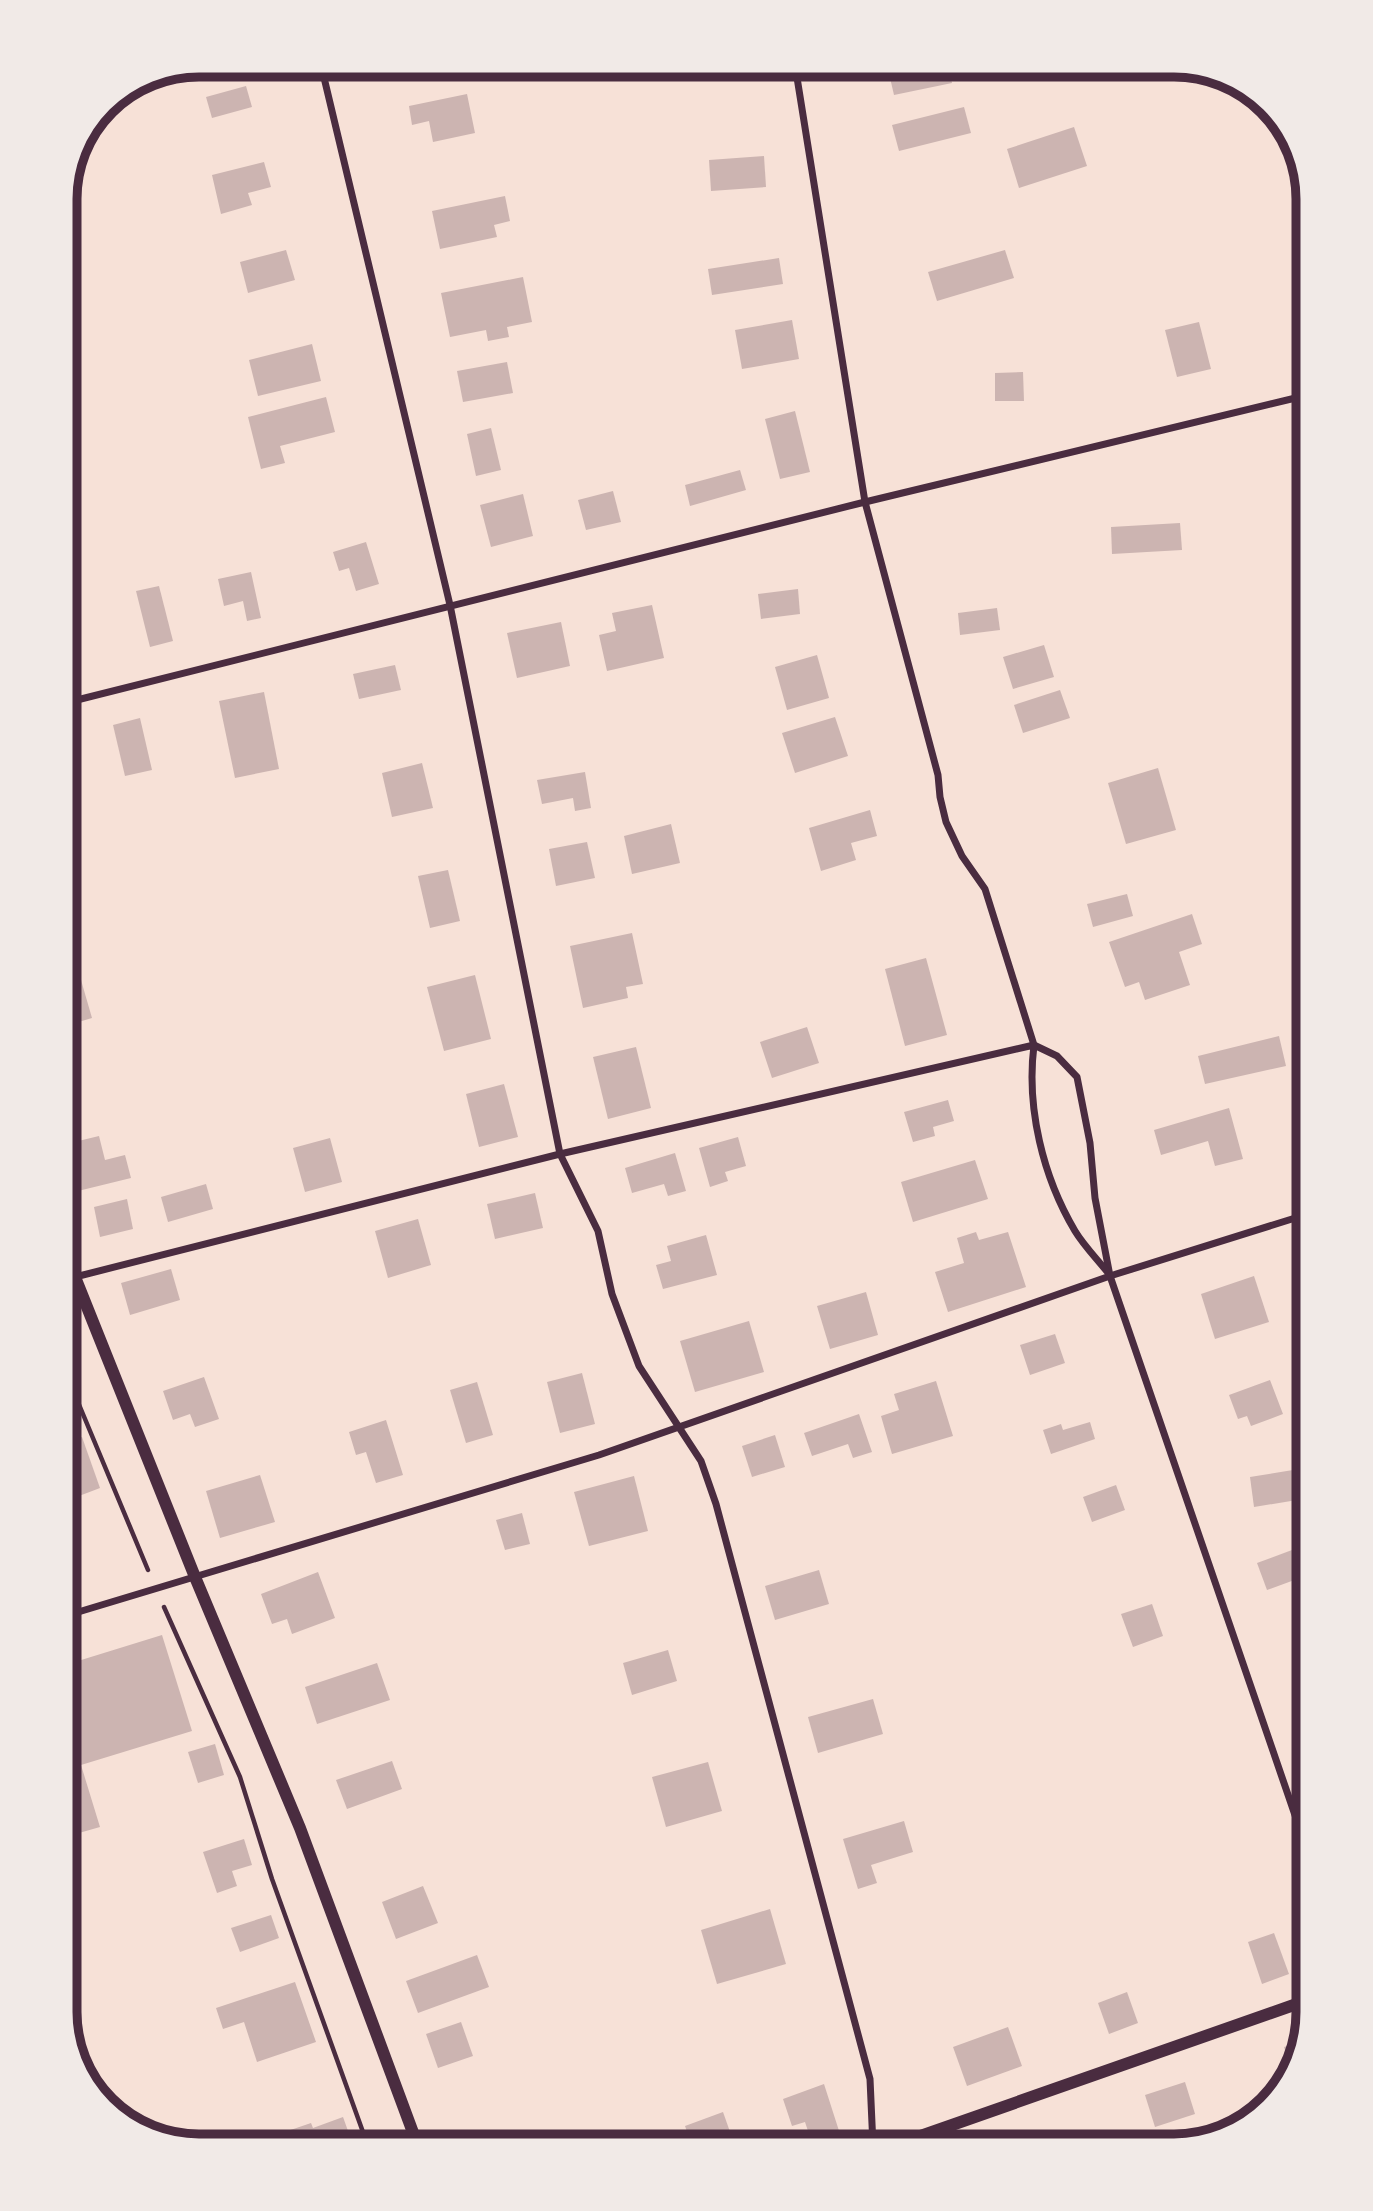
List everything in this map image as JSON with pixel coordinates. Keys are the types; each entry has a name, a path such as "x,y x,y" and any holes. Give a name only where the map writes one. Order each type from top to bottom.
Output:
{"street":[{"path":"324,77 450,605 560,1154 598,1231 612,1294 639,1366 701,1461 720,1518 870,2079 872,2134"},
{"path":"797,77 865,502 938,775 946,822 962,856 985,889 1034,1045 1030,1073 1033,1107 1049,1175 1060,1204 1077,1234 1110,1276"},
{"path":"77,700 865,502 1296,398"},
{"path":"77,1277 560,1154 1034,1045 1057,1056 1077,1077 1110,1276 1296,1818"},
{"path":"77,1612 680,1429 1110,1276 1296,1218"},
{"path":"77,1283 195,1577 300,1828 414,2134"},
{"path":"926,2134 1296,2004"}],"path":[{"path":"77,1400 156,1589 240,1777 272,1879 364,2134"}],"building":[{"path":"890,77 951,77 952,83 894,95"},
{"path":"246,86 252,107 212,118 206,97"},
{"path":"467,94 475,133 433,142 429,121 412,125 409,106"},
{"path":"964,107 971,133 899,151 892,125"},
{"path":"1074,127 1087,166 1019,188 1007,149"},
{"path":"764,156 766,187 711,191 709,160"},
{"path":"264,162 271,187 248,193 252,205 221,214 212,175"},
{"path":"505,196 510,221 494,225 497,237 440,249 432,211"},
{"path":"286,250 295,280 248,293 240,262"},
{"path":"1005,250 1014,278 937,301 928,272"},
{"path":"779,258 783,284 712,295 708,269"},
{"path":"523,277 532,322 507,327 509,337 488,341 486,330 450,337 441,293"},
{"path":"792,320 799,359 742,369 735,330"},
{"path":"1199,322 1211,369 1177,377 1165,330"},
{"path":"312,344 321,381 258,396 249,360"},
{"path":"507,362 513,393 463,402 457,371"},
{"path":"1023,372 1024,401 995,401 995,373"},
{"path":"326,397 335,432 280,446 285,463 261,469 248,417"},
{"path":"795,411 810,472 780,479 765,419"},
{"path":"491,428 501,470 476,476 467,434"},
{"path":"740,470 746,490 690,506 685,485"},
{"path":"613,491 621,522 586,530 578,500"},
{"path":"523,494 533,536 491,547 480,505"},
{"path":"1180,523 1182,550 1112,554 1111,527"},
{"path":"366,542 379,584 356,591 349,568 339,571 333,552"},
{"path":"251,572 261,618 247,621 243,601 224,606 218,579"},
{"path":"159,586 173,641 150,647 136,591"},
{"path":"798,589 800,614 761,619 758,594"},
{"path":"652,605 664,658 607,671 599,635 616,631 612,613"},
{"path":"997,608 1000,630 960,635 958,613"},
{"path":"561,622 570,666 517,678 507,633"},
{"path":"1044,645 1054,677 1013,689 1003,657"},
{"path":"817,655 829,698 787,710 775,667"},
{"path":"395,665 401,690 359,699 353,674"},
{"path":"1060,690 1070,718 1023,733 1014,705"},
{"path":"264,692 279,769 235,778 219,701"},
{"path":"835,717 848,756 795,773 782,733"},
{"path":"140,718 152,770 125,776 113,725"},
{"path":"422,763 433,808 392,817 382,773"},
{"path":"1158,768 1176,830 1126,844 1108,783"},
{"path":"585,772 591,808 575,811 573,798 542,804 537,780"},
{"path":"870,810 877,836 851,843 856,860 821,871 809,828"},
{"path":"671,824 680,863 632,874 624,836"},
{"path":"587,842 595,878 556,886 549,849"},
{"path":"448,870 460,921 430,928 418,876"},
{"path":"1127,894 1133,916 1093,927 1087,904"},
{"path":"1192,914 1202,944 1179,952 1190,985 1145,1000 1139,982 1125,987 1109,942"},
{"path":"632,933 643,984 626,987 628,998 583,1008 570,946"},
{"path":"926,958 947,1035 905,1046 885,969"},
{"path":"475,975 491,1039 444,1051 427,987"},
{"path":"81,980 92,1018 77,1022 77,981"},
{"path":"807,1027 819,1063 772,1078 760,1042"},
{"path":"1279,1036 1286,1066 1205,1084 1198,1056"},
{"path":"636,1047 651,1108 608,1119 593,1057"},
{"path":"504,1084 518,1137 479,1147 466,1094"},
{"path":"948,1100 954,1121 933,1127 935,1136 913,1142 904,1112"},
{"path":"1229,1108 1243,1159 1215,1166 1208,1141 1161,1155 1154,1130"},
{"path":"99,1136 105,1160 125,1155 131,1178 78,1191 77,1141"},
{"path":"738,1137 746,1166 725,1172 728,1181 710,1187 699,1148"},
{"path":"330,1138 342,1182 305,1192 293,1148"},
{"path":"675,1153 686,1191 668,1196 664,1184 632,1193 625,1168"},
{"path":"975,1160 988,1199 913,1222 901,1182"},
{"path":"206,1184 213,1209 168,1222 161,1197"},
{"path":"535,1193 543,1228 495,1239 487,1204"},
{"path":"127,1199 133,1229 100,1237 94,1207"},
{"path":"418,1219 431,1265 388,1278 375,1231"},
{"path":"976,1232 979,1240 1008,1232 1026,1287 948,1312 935,1272 964,1263 957,1238"},
{"path":"706,1235 717,1275 663,1289 656,1265 671,1261 667,1246"},
{"path":"171,1269 180,1300 130,1315 121,1283"},
{"path":"1254,1276 1269,1322 1215,1339 1201,1294"},
{"path":"866,1292 878,1335 830,1349 817,1306"},
{"path":"749,1321 764,1372 695,1392 680,1341"},
{"path":"1055,1334 1065,1363 1030,1375 1020,1345"},
{"path":"582,1373 595,1424 560,1433 547,1382"},
{"path":"204,1377 219,1419 195,1427 190,1414 173,1420 163,1391"},
{"path":"1270,1380 1283,1414 1251,1426 1247,1416 1238,1419 1229,1395"},
{"path":"936,1381 953,1436 892,1454 881,1416 899,1410 894,1394"},
{"path":"477,1382 493,1435 466,1443 450,1390"},
{"path":"859,1414 872,1452 853,1458 848,1444 812,1456 804,1433"},
{"path":"386,1420 403,1475 376,1483 366,1452 356,1455 349,1432"},
{"path":"1090,1422 1095,1439 1051,1454 1043,1430 1061,1424 1063,1430"},
{"path":"775,1435 785,1467 752,1477 742,1446"},
{"path":"82,1437 100,1488 79,1496 77,1490 77,1439"},
{"path":"1293,1470 1296,1500 1254,1507 1250,1477"},
{"path":"260,1475 275,1522 220,1538 206,1491"},
{"path":"634,1476 648,1531 589,1546 574,1492"},
{"path":"1116,1485 1125,1510 1092,1522 1083,1497"},
{"path":"522,1513 530,1544 505,1550 496,1520"},
{"path":"1296,1548 1296,1579 1267,1590 1257,1563"},
{"path":"819,1570 829,1604 775,1620 765,1586"},
{"path":"318,1572 335,1618 292,1634 287,1619 272,1624 261,1594"},
{"path":"1152,1604 1163,1636 1133,1647 1121,1614"},
{"path":"162,1635 192,1731 81,1765 100,1827 77,1834 77,1661"},
{"path":"668,1650 677,1681 632,1695 623,1663"},
{"path":"377,1663 390,1700 317,1724 305,1687"},
{"path":"873,1699 883,1734 818,1753 808,1717"},
{"path":"215,1744 224,1775 198,1783 188,1752"},
{"path":"392,1761 402,1789 347,1809 336,1780"},
{"path":"708,1762 722,1811 666,1827 652,1777"},
{"path":"904,1821 913,1852 871,1865 877,1883 858,1889 843,1839"},
{"path":"244,1839 252,1865 232,1871 237,1886 217,1893 203,1852"},
{"path":"423,1886 438,1923 396,1939 382,1902"},
{"path":"770,1909 786,1964 717,1984 701,1930"},
{"path":"271,1915 279,1938 240,1952 231,1928"},
{"path":"1274,1933 1289,1974 1262,1984 1248,1942"},
{"path":"477,1955 489,1987 418,2013 406,1981"},
{"path":"295,1982 316,2042 257,2062 244,2022 223,2029 216,2008"},
{"path":"1127,1992 1138,2023 1109,2034 1098,2003"},
{"path":"461,2022 473,2056 438,2068 426,2034"},
{"path":"1008,2027 1022,2066 967,2086 953,2047"},
{"path":"1292,2045 1287,2058 1284,2047"},
{"path":"1185,2082 1195,2114 1155,2127 1145,2095"},
{"path":"824,2084 840,2134 809,2134 805,2122 792,2126 783,2099"},
{"path":"723,2112 731,2134 688,2134 685,2126"},
{"path":"343,2117 349,2134 279,2134 311,2123 313,2128"}]}
